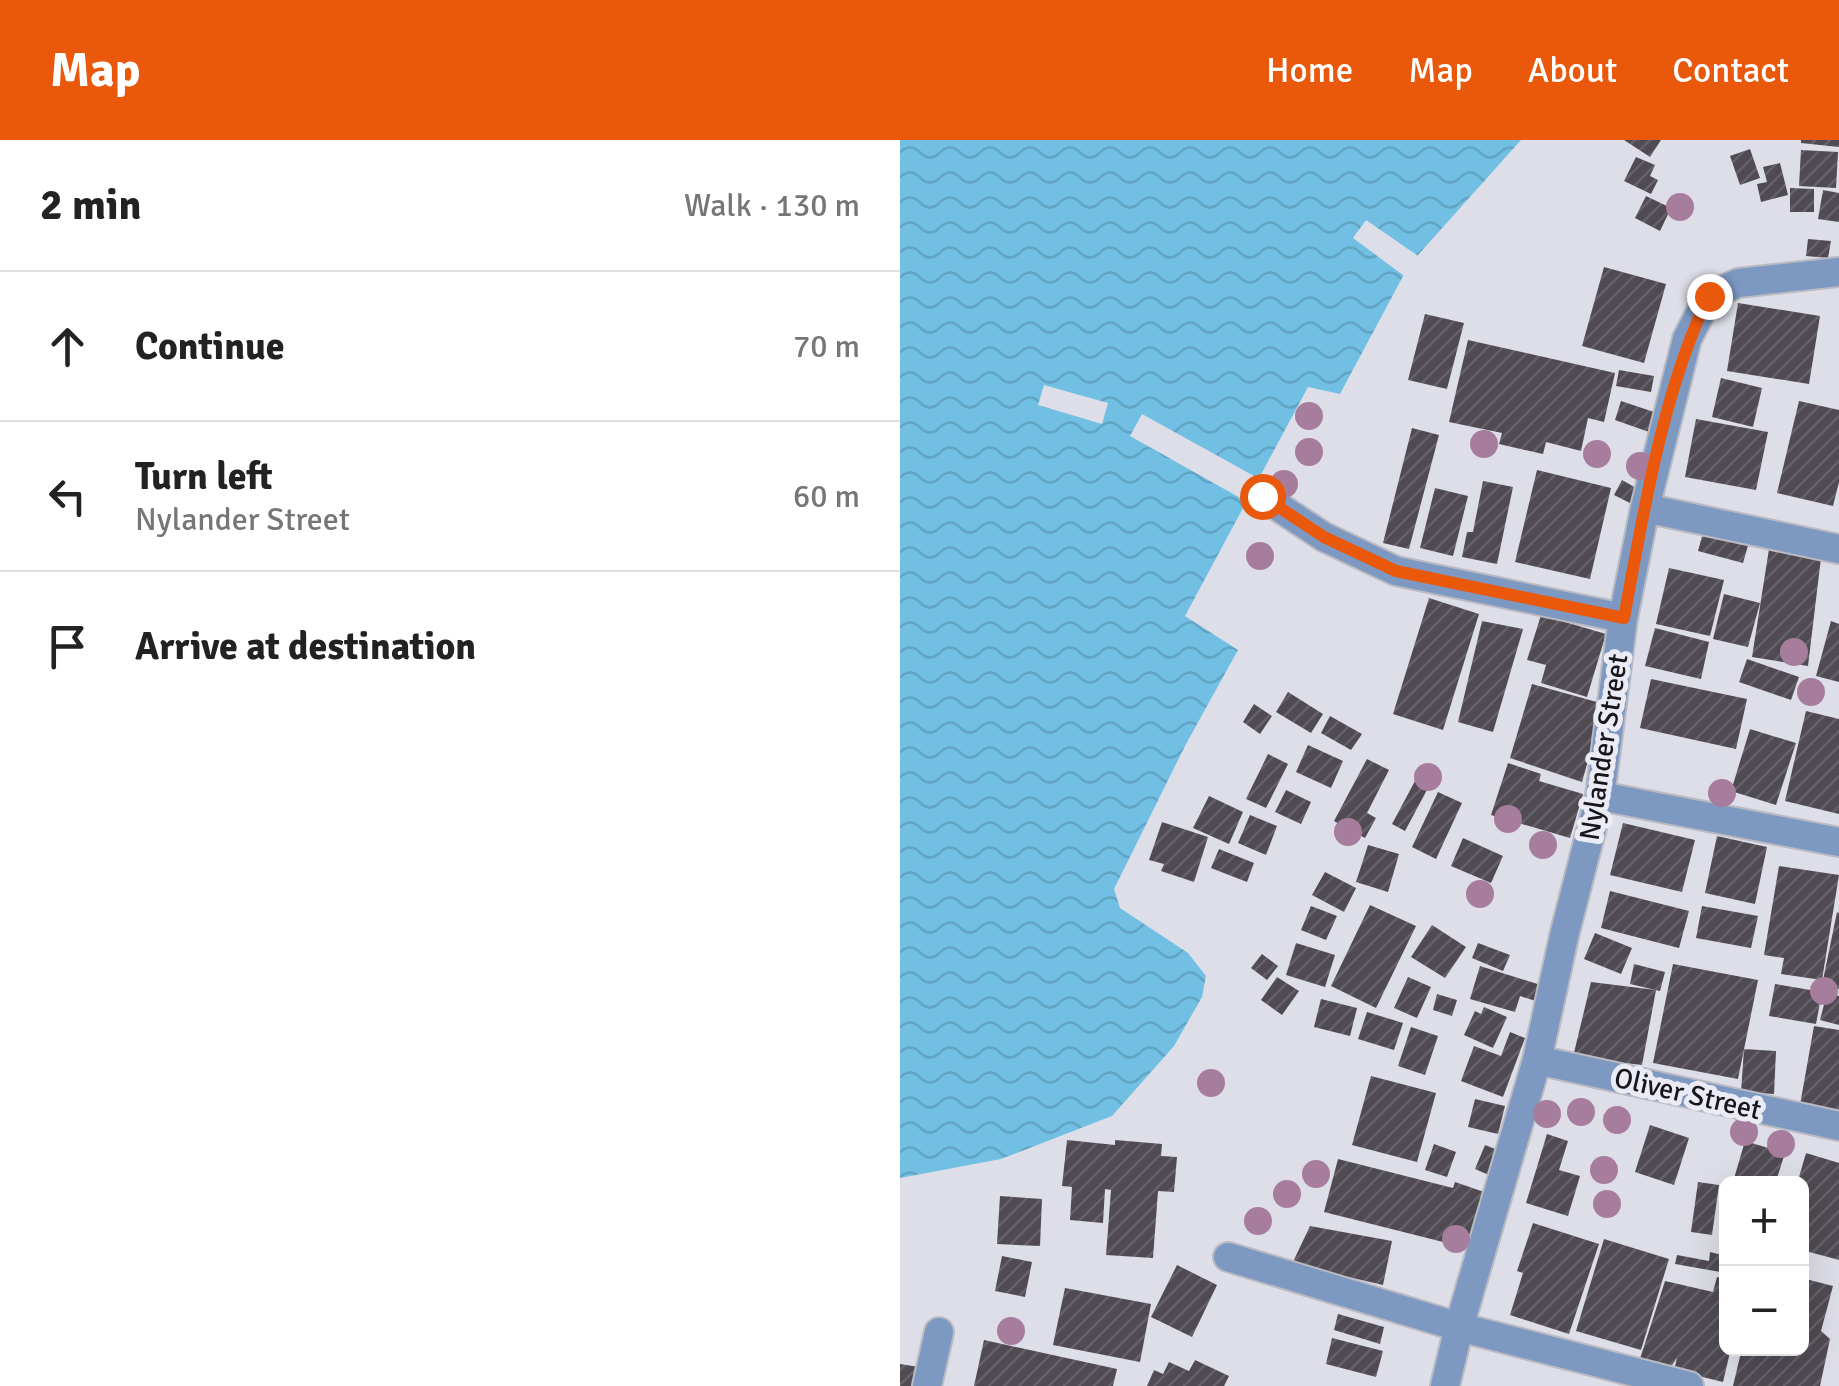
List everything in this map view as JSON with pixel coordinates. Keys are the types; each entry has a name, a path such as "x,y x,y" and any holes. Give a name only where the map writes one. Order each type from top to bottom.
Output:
{"street":[{"name":"Nylander Street","path":"1445,1386 1537,1060 1600,796 1624,618 1645,508 1688,339 1709,296 1738,283 1839,272"},
{"path":"1262,496 1324,537 1396,571 1624,618"},
{"path":"1645,508 1839,548"},
{"path":"1600,796 1839,842"},
{"name":"Oliver Street","path":"1537,1060 1839,1126"},
{"path":"1228,1257 1459,1326 1689,1386"},
{"path":"926,1386 939,1332"}],"water":[{"path":"900,140 1521,140 1409,265 1340,394 1308,387 1185,616 1238,650 1114,889 1120,908 1188,953 1206,976 1202,997 1174,1046 1112,1116 1001,1159 900,1178"}],"pier":[{"path":"1366,220 1421,258 1407,278 1353,238"},
{"path":"1044,385 1108,403 1102,424 1038,405"},
{"path":"1142,414 1263,481 1251,504 1130,436"}],"building":[{"path":"1624,140 1661,140 1650,157"},
{"path":"1839,140 1839,147 1801,143"},
{"path":"1750,149 1760,178 1740,185 1730,156"},
{"path":"1801,150 1838,152 1836,188 1799,186"},
{"path":"1636,157 1655,165 1650,176 1658,180 1651,194 1624,181"},
{"path":"1780,163 1788,195 1761,202 1757,184 1767,182 1763,167"},
{"path":"1790,188 1814,189 1814,212 1790,212"},
{"path":"1823,190 1839,193 1839,222 1818,219"},
{"path":"1646,196 1671,208 1660,231 1635,218"},
{"path":"1808,239 1831,241 1828,258 1806,256"},
{"path":"1604,267 1666,284 1644,363 1582,346"},
{"path":"1738,303 1820,316 1809,384 1727,371"},
{"path":"1425,314 1464,323 1447,389 1408,380"},
{"path":"1468,340 1615,373 1604,422 1588,418 1581,451 1546,442 1543,454 1499,444 1502,433 1449,422"},
{"path":"1619,370 1654,376 1651,392 1616,386"},
{"path":"1721,378 1762,388 1753,427 1712,417"},
{"path":"1621,401 1657,413 1649,432 1615,420"},
{"path":"1799,401 1839,410 1839,482 1833,506 1777,493"},
{"path":"1696,419 1768,432 1756,490 1685,477"},
{"path":"1412,428 1439,435 1409,549 1383,543"},
{"path":"1537,470 1611,488 1590,579 1515,562"},
{"path":"1622,480 1638,489 1630,503 1614,495"},
{"path":"1483,481 1513,487 1497,564 1462,557 1467,532 1473,532"},
{"path":"1435,488 1468,496 1453,556 1420,548"},
{"path":"1704,529 1749,542 1743,563 1698,551"},
{"path":"1769,549 1821,558 1808,666 1752,657"},
{"path":"1669,568 1724,580 1710,636 1656,624"},
{"path":"1724,594 1760,603 1748,647 1713,639"},
{"path":"1429,598 1479,614 1443,730 1393,714"},
{"path":"1541,615 1606,634 1587,697 1541,683 1546,665 1527,660"},
{"path":"1482,621 1523,629 1493,732 1458,722"},
{"path":"1831,621 1839,624 1839,682 1816,676"},
{"path":"1655,628 1709,642 1701,679 1645,666"},
{"path":"1747,659 1799,677 1791,700 1739,682"},
{"path":"1651,679 1747,699 1736,749 1640,728"},
{"path":"1532,684 1604,704 1582,782 1510,758"},
{"path":"1288,692 1323,714 1311,733 1276,712"},
{"path":"1254,704 1272,716 1260,734 1243,722"},
{"path":"1806,711 1839,719 1839,814 1785,801"},
{"path":"1330,716 1362,734 1351,750 1321,733"},
{"path":"1750,729 1796,743 1776,805 1731,791"},
{"path":"1308,745 1343,761 1331,788 1296,772"},
{"path":"1268,754 1288,764 1266,808 1246,799"},
{"path":"1367,759 1389,770 1367,813 1376,818 1365,838 1334,821"},
{"path":"1508,763 1541,774 1539,781 1583,794 1570,838 1491,815"},
{"path":"1415,781 1428,788 1405,831 1392,824"},
{"path":"1286,790 1311,802 1301,824 1275,812"},
{"path":"1438,792 1462,803 1436,859 1412,847"},
{"path":"1209,796 1243,812 1229,844 1193,828"},
{"path":"1250,815 1277,826 1266,855 1238,843"},
{"path":"1162,822 1208,837 1194,882 1161,871 1164,864 1149,860"},
{"path":"1623,823 1695,840 1682,892 1610,875"},
{"path":"1717,836 1767,847 1755,904 1705,893"},
{"path":"1463,838 1503,856 1491,883 1451,866"},
{"path":"1368,845 1399,854 1388,892 1356,882"},
{"path":"1219,849 1254,863 1247,882 1211,868"},
{"path":"1779,866 1839,875 1822,980 1781,974 1784,958 1764,955"},
{"path":"1325,872 1356,888 1344,912 1312,895"},
{"path":"1610,891 1689,911 1679,948 1601,928"},
{"path":"1370,905 1416,926 1376,1008 1331,986"},
{"path":"1311,906 1337,916 1326,940 1301,930"},
{"path":"1702,906 1758,916 1751,948 1696,938"},
{"path":"1839,913 1839,989 1822,985"},
{"path":"1432,925 1466,947 1445,978 1411,957"},
{"path":"1595,933 1632,948 1621,974 1584,959"},
{"path":"1296,943 1335,955 1325,987 1286,975"},
{"path":"1478,943 1510,955 1503,971 1472,958"},
{"path":"1262,954 1278,966 1267,980 1251,968"},
{"path":"1634,964 1665,972 1660,991 1630,984"},
{"path":"1673,964 1758,980 1738,1079 1653,1063"},
{"path":"1480,966 1544,986 1539,1002 1520,996 1515,1012 1470,999"},
{"path":"1277,977 1299,991 1282,1015 1261,1000"},
{"path":"1408,977 1431,987 1417,1018 1394,1008"},
{"path":"1591,982 1656,990 1642,1065 1573,1057"},
{"path":"1775,984 1822,992 1816,1024 1769,1016"},
{"path":"1827,993 1839,996 1839,1025 1820,1020"},
{"path":"1437,994 1457,1000 1452,1016 1433,1010"},
{"path":"1321,999 1357,1008 1350,1036 1314,1027"},
{"path":"1484,1007 1507,1017 1493,1048 1464,1035 1475,1011 1481,1014"},
{"path":"1367,1012 1403,1023 1394,1050 1358,1039"},
{"path":"1814,1026 1839,1030 1839,1112 1800,1105"},
{"path":"1411,1027 1438,1036 1425,1075 1398,1066"},
{"path":"1510,1032 1525,1038 1503,1097 1461,1081 1474,1046 1501,1056"},
{"path":"1744,1049 1776,1051 1774,1094 1741,1092"},
{"path":"1371,1076 1436,1093 1417,1162 1352,1145"},
{"path":"1475,1099 1505,1106 1498,1134 1468,1127"},
{"path":"1650,1125 1689,1138 1674,1185 1635,1172"},
{"path":"1547,1134 1568,1141 1559,1170 1580,1176 1568,1216 1526,1203"},
{"path":"1067,1140 1162,1144 1161,1156 1177,1157 1174,1192 1158,1191 1153,1258 1106,1255 1111,1190 1105,1189 1103,1223 1070,1220 1072,1187 1062,1186"},
{"path":"1745,1141 1785,1153 1778,1176 1735,1176"},
{"path":"1434,1144 1456,1152 1447,1177 1425,1170"},
{"path":"1485,1145 1508,1154 1498,1179 1475,1169"},
{"path":"1806,1153 1839,1163 1839,1260 1809,1252 1809,1176 1799,1176"},
{"path":"1338,1159 1453,1188 1455,1182 1487,1193 1470,1242 1449,1235 1447,1243 1324,1212"},
{"path":"1698,1182 1719,1185 1712,1235 1691,1232"},
{"path":"1000,1196 1042,1199 1040,1246 997,1244"},
{"path":"1533,1223 1599,1244 1569,1334 1510,1315 1523,1273 1517,1271"},
{"path":"1310,1226 1392,1241 1383,1285 1292,1264"},
{"path":"1604,1239 1669,1259 1641,1350 1576,1331"},
{"path":"1710,1252 1719,1254 1719,1272 1675,1264 1677,1255 1709,1261"},
{"path":"1002,1256 1032,1262 1025,1297 995,1291"},
{"path":"1177,1265 1217,1285 1192,1337 1151,1317"},
{"path":"1719,1277 1719,1356 1729,1356 1723,1382 1674,1370 1677,1358 1668,1371 1638,1365 1665,1281 1713,1292"},
{"path":"1809,1280 1833,1286 1821,1331 1830,1339 1820,1386 1733,1386 1740,1356 1809,1356"},
{"path":"1065,1288 1151,1304 1140,1362 1053,1345"},
{"path":"1338,1314 1384,1327 1380,1344 1334,1330"},
{"path":"1332,1338 1383,1351 1376,1377 1326,1364"},
{"path":"984,1340 1117,1369 1113,1386 974,1386"},
{"path":"1195,1360 1229,1376 1224,1386 1147,1386 1154,1370 1163,1374 1169,1362 1189,1371"},
{"path":"900,1364 919,1367 915,1386 900,1386"}],"route":[{"path":"1262,496 1324,537 1396,571 1624,618 1645,508 1688,339 1709,296"}]}
